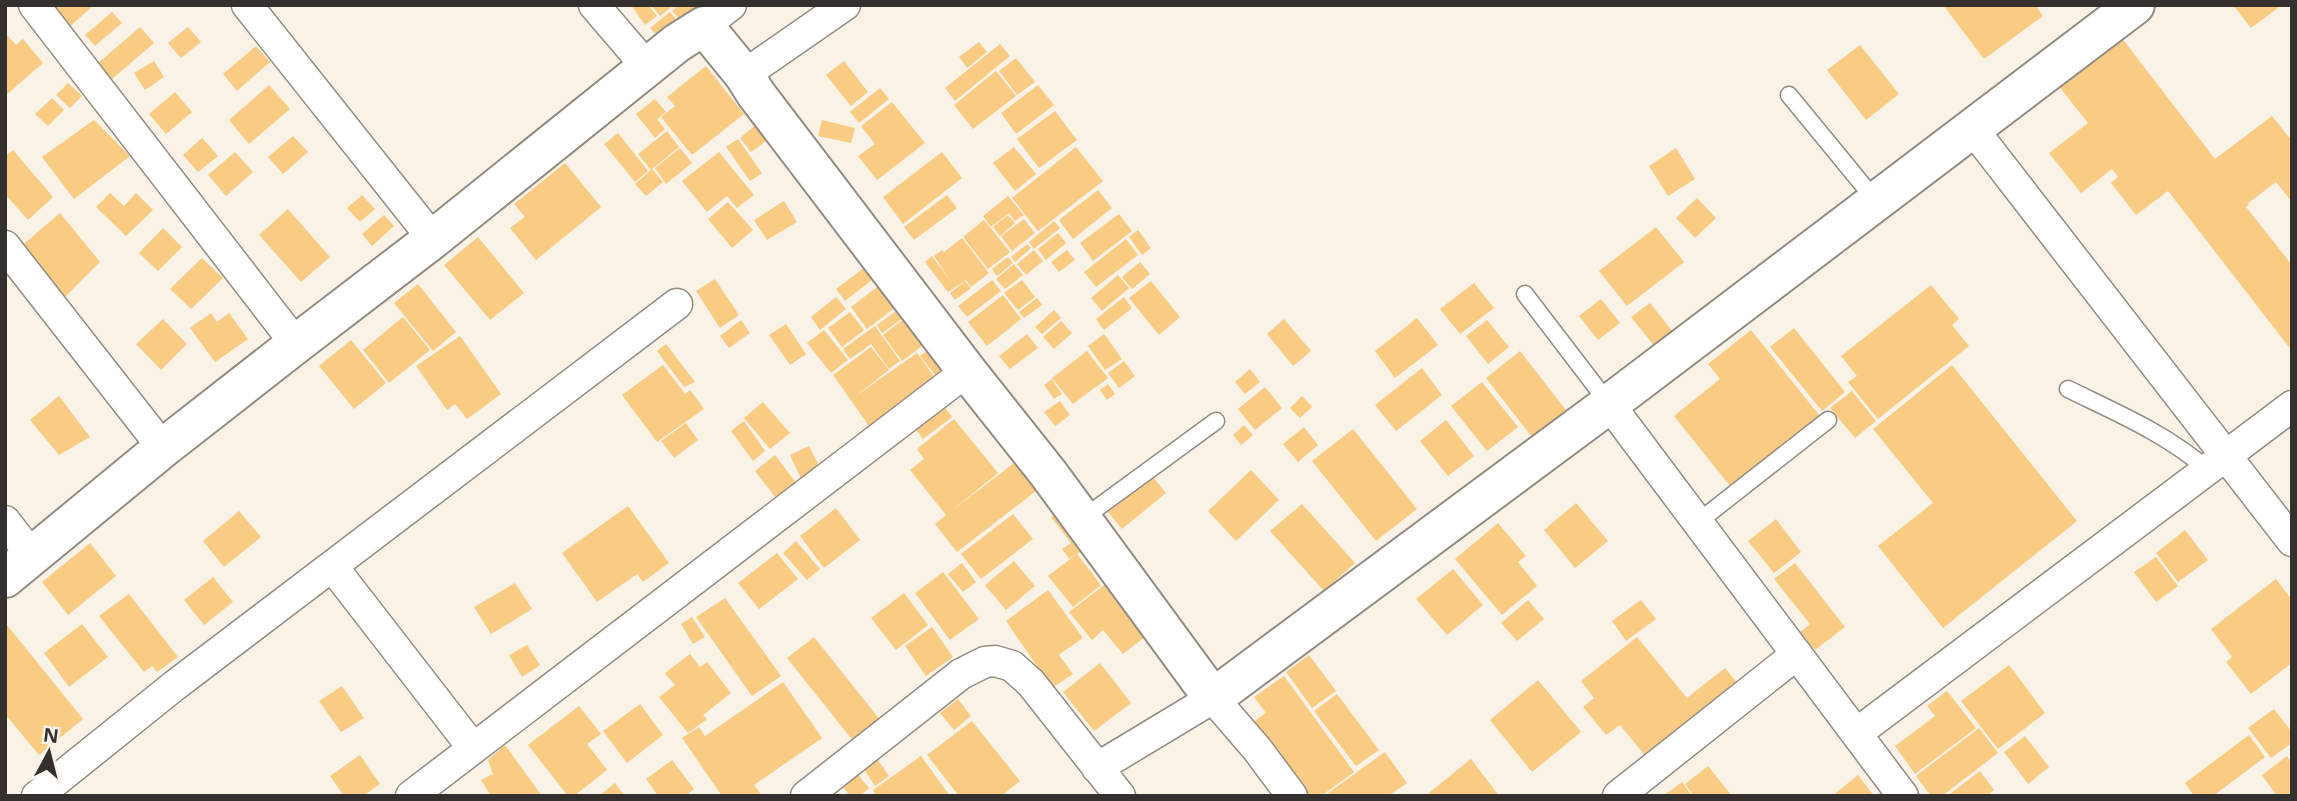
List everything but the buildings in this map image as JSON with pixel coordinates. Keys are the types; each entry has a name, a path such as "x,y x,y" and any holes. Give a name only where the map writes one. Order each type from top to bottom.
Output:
{"street":[{"path":"34,5 296,344"},
{"path":"247,5 433,239"},
{"path":"594,5 647,67"},
{"path":"744,75 845,5"},
{"path":"1097,768 1213,698 1609,404 2135,5"},
{"path":"5,521 19,567 163,449 433,239 647,67 718,15 744,75 756,94 1048,473 1213,698 1257,749 1292,796"},
{"path":"1972,128 2218,463 2292,541"},
{"path":"5,246 163,449"},
{"path":"37,796 174,686 677,304"},
{"path":"411,796 967,371"},
{"path":"1609,404 1903,796"},
{"path":"1857,733 2292,406"},
{"path":"332,565 473,748"},
{"path":"1618,796 1797,654"},
{"path":"806,796 961,674 985,662 995,661 1012,666 1031,683 1120,796"}],"lane":[{"path":"1789,95 1876,201"},
{"path":"1525,294 1609,404"},
{"path":"2068,389 2144,425 2185,450 2218,463"},
{"path":"1698,523 1828,420"},
{"path":"1082,519 1216,421"}]}
